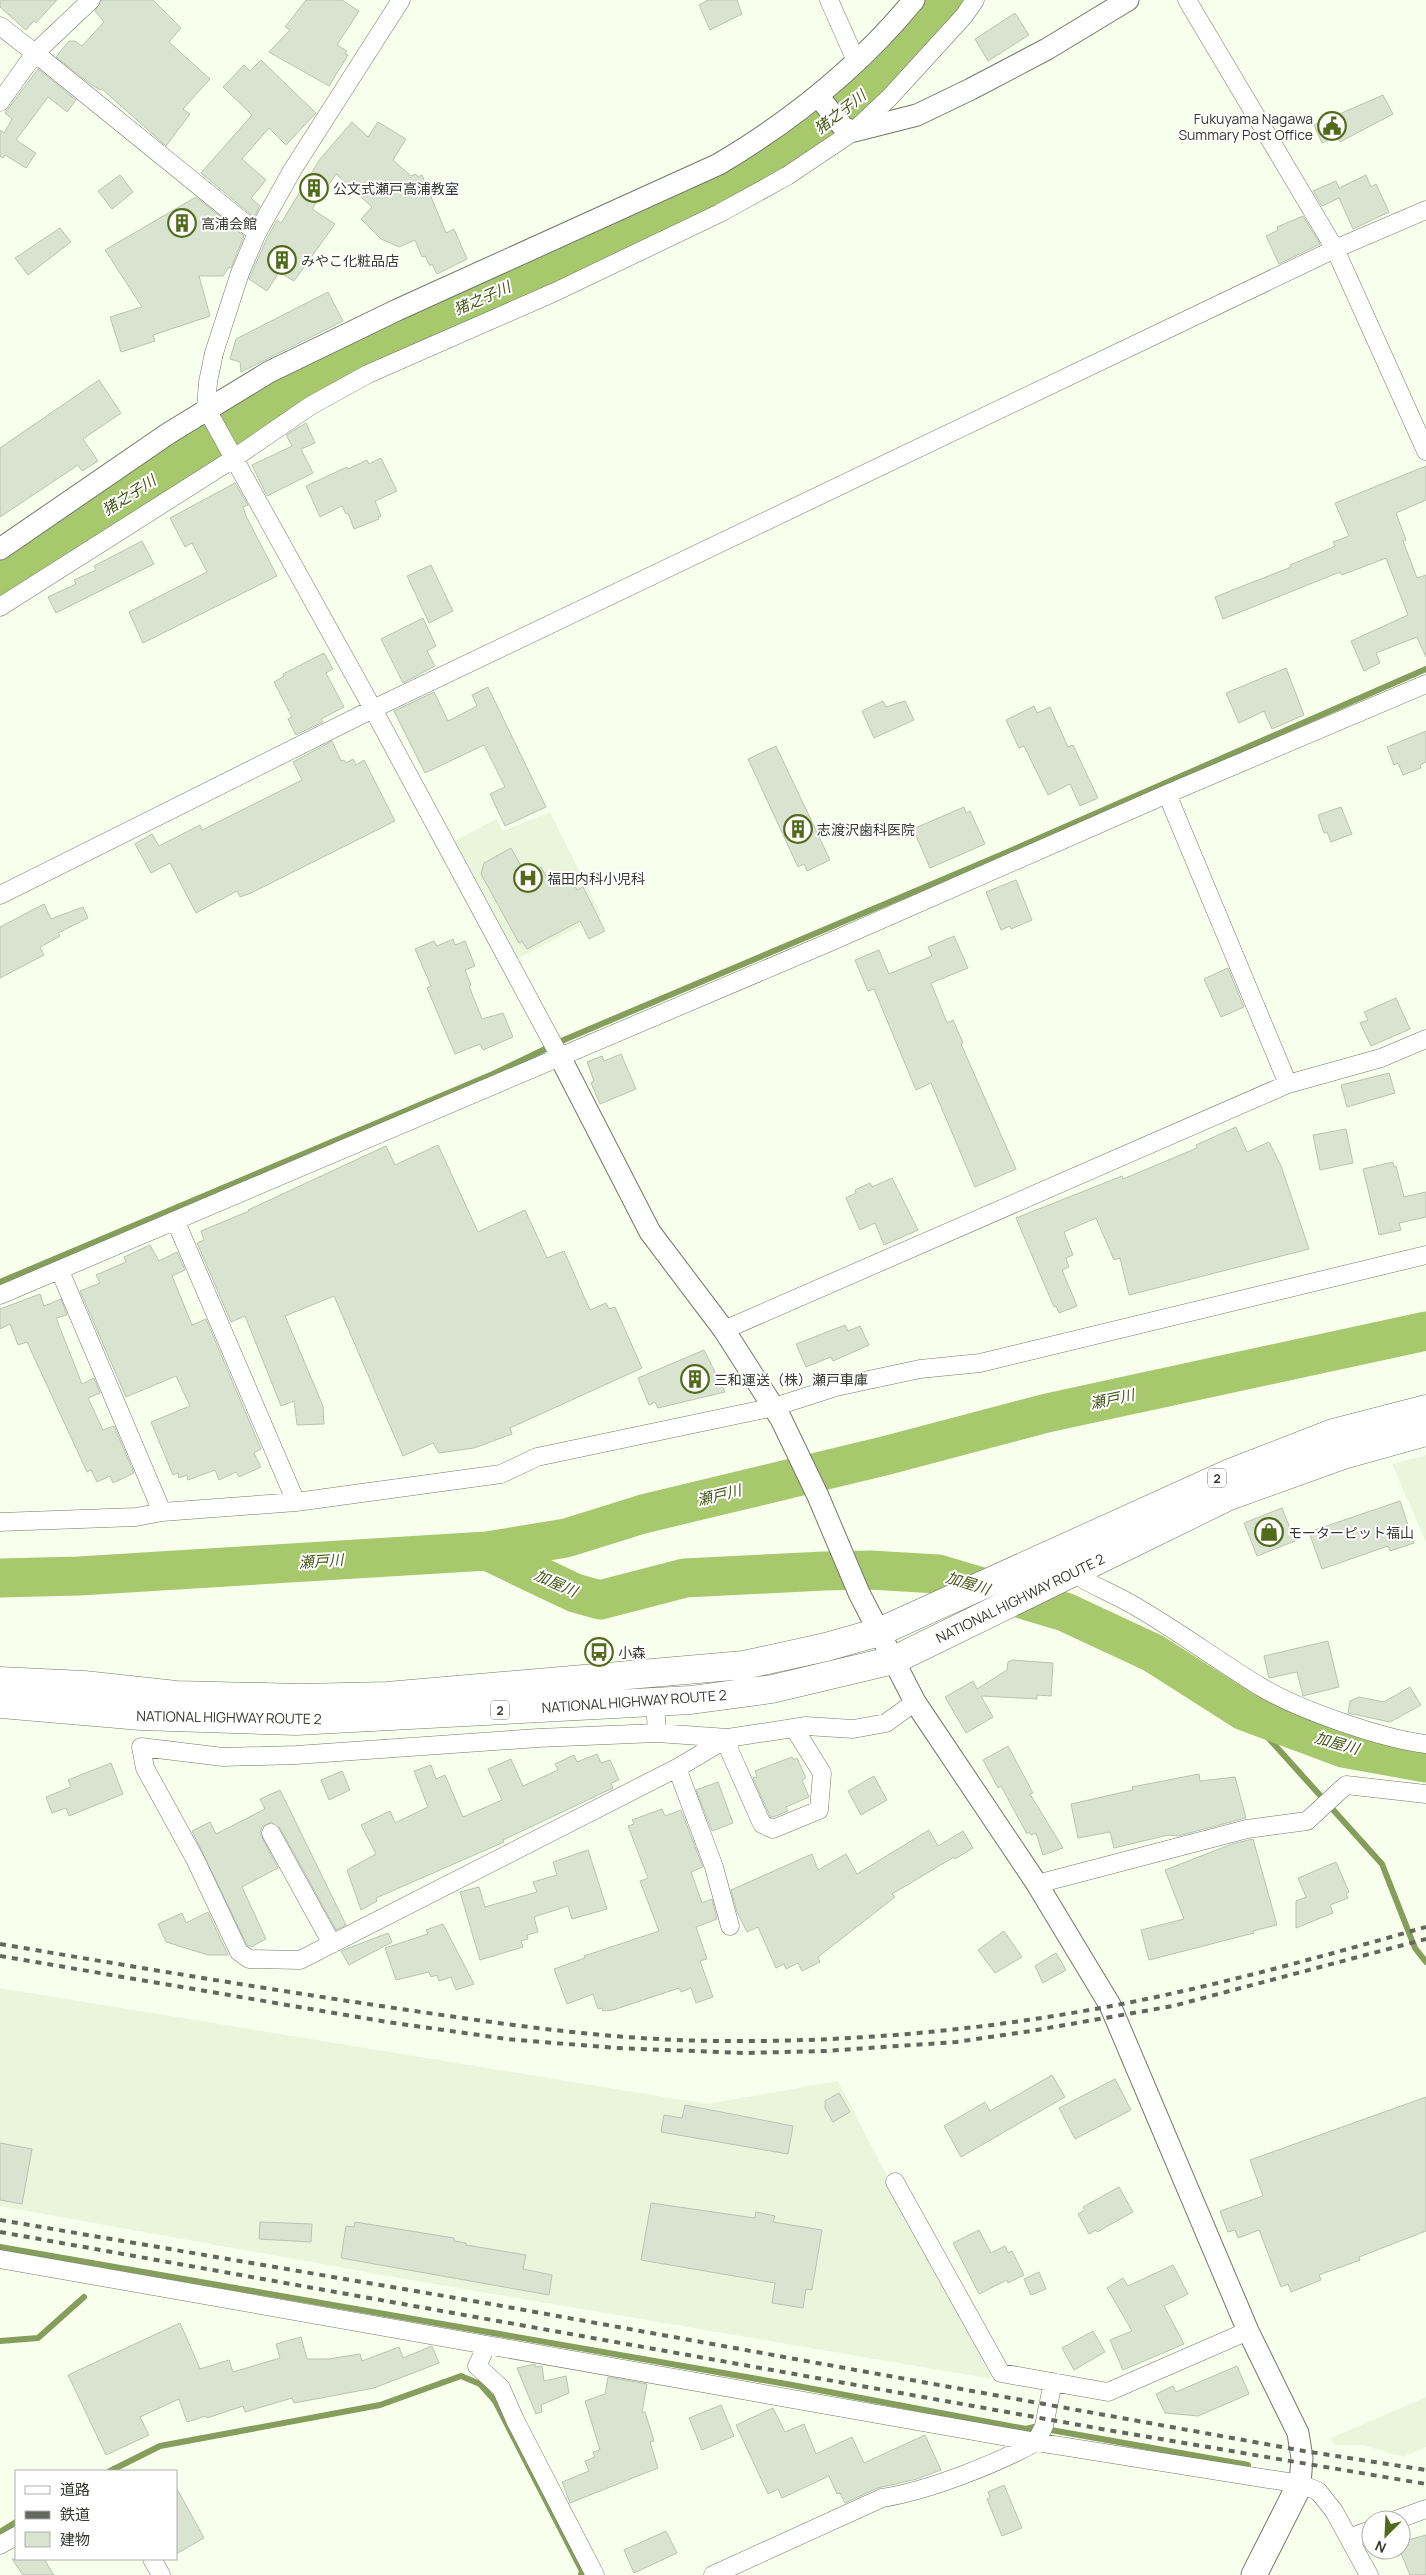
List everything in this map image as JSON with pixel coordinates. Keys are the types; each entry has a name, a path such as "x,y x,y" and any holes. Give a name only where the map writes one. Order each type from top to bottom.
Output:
{"highway":[{"name":"NATIONAL HIGHWAY ROUTE 2","path":"0,1681 84,1686 176,1695 301,1698 387,1696 744,1665 826,1648 879,1632 1230,1473 1333,1433 1426,1409"},
{"name":"NATIONAL HIGHWAY ROUTE 2","path":"0,1704 141,1716 296,1721 691,1700 772,1689 894,1660 1229,1496 1343,1455 1426,1432"}],"main road":[{"path":"1254,2575 1300,2484"}],"street":[{"path":"0,102 35,53 91,0"},
{"path":"401,0 293,168 257,233 240,273 214,352 208,382 210,414 231,456 373,709 555,1048 650,1232 724,1330 777,1413 818,1496 859,1593 915,1702 1038,1884 1110,2005 1120,2034 1248,2331 1298,2433 1302,2458 1300,2484"},
{"path":"829,0 858,62"},
{"path":"0,549 210,414 269,372 397,310 719,164 821,100 914,0"},
{"path":"0,608 231,456 310,406 368,374 555,292 720,212 787,176 890,97 964,16 975,0"},
{"path":"849,129 916,115 971,89 1047,49 1128,0"},
{"path":"1187,0 1335,249 1426,452"},
{"path":"0,26 257,233"},
{"path":"821,100 849,129"},
{"path":"0,896 373,709 1335,249 1426,210"},
{"path":"0,1295 176,1222 555,1048 830,942 1167,794 1426,684"},
{"path":"1167,794 1288,1084"},
{"path":"724,1330 1288,1084 1381,1058 1426,1039"},
{"path":"176,1222 296,1502"},
{"path":"0,1522 136,1517 162,1512 296,1502 501,1474 537,1456 777,1413 836,1387 920,1369 980,1363 1426,1255"},
{"path":"60,1271 162,1512"},
{"path":"1061,1578 1093,1587 1132,1604 1263,1688 1326,1716 1411,1742 1426,1744"},
{"path":"655,1702 657,1733"},
{"path":"141,1747 223,1757 296,1755 538,1738 657,1733 728,1738 806,1726 854,1729 886,1723 915,1702"},
{"path":"141,1716 141,1747 145,1768 195,1859 239,1952 249,1959 300,1960 677,1768 728,1738"},
{"path":"728,1738 730,1752 762,1824 773,1829 818,1810 822,1773 794,1728"},
{"path":"677,1768 714,1867 730,1926"},
{"path":"1038,1884 1247,1829 1307,1821 1346,1785 1426,1794"},
{"path":"271,1833 332,1944"},
{"path":"895,2182 1001,2373 1108,2392 1248,2331"},
{"path":"0,2259 487,2345 1040,2433 1300,2484 1318,2491 1334,2511 1369,2575"},
{"path":"487,2345 477,2366 501,2388 515,2420 595,2575"},
{"path":"713,2575 882,2498 897,2496 975,2469 1040,2433 1053,2382"},
{"path":"1411,2514 1426,2508"},
{"path":"1349,2538 1361,2534"},
{"path":"0,2545 15,2537"},
{"path":"153,2560 161,2575"}],"shaded area":[{"name":"福田内科小児科","path":"550,812 601,915 517,959 453,842 496,819 503,831"},
{"path":"1426,1455 1426,1542 1392,1464"},
{"path":"0,1988 707,2104 838,2081 992,2379 388,2276 0,2206"},
{"path":"1426,2397 1426,2447 1403,2457 1362,2445 1334,2445 1331,2438"}],"building":[{"path":"0,0 57,0 36,23 34,21 26,30 0,7"},
{"path":"101,0 153,0 181,28 169,42 210,79 183,109 190,114 166,146 102,89 100,90 89,83 56,57 69,41 75,41 82,46 104,22 95,11"},
{"path":"306,0 342,0 359,11 337,45 347,51 345,54 348,55 329,86 269,52 290,30 285,27"},
{"path":"708,0 737,0 742,14 710,30 699,5"},
{"path":"1015,13 1029,35 988,61 975,39"},
{"path":"261,60 316,113 286,145 269,128 242,159 266,180 251,198 260,206 254,217 201,173 252,115 223,87 244,65 250,71"},
{"path":"38,69 76,100 67,112 48,97 16,140 36,153 26,168 5,155 3,158 0,156 0,130 4,133 12,119 5,113"},
{"path":"1383,95 1393,114 1340,142 1337,136 1322,143 1314,125"},
{"path":"352,122 368,137 378,122 406,139 393,160 411,176 416,174 418,177 422,175 446,233 454,229 467,259 437,274 425,256 422,257 415,240 399,247 381,239 361,219 372,207 336,174 312,209 335,224 294,281 279,272 267,291 249,279 267,238 277,220 281,223 320,159"},
{"path":"120,175 133,192 112,209 98,191"},
{"path":"1366,175 1371,187 1376,184 1389,212 1353,229 1339,198 1322,206 1313,191 1336,181 1339,188"},
{"path":"196,197 244,236 231,268 229,267 223,276 199,276 210,316 153,335 155,341 121,352 110,317 142,307 105,250"},
{"path":"1303,216 1320,244 1279,264 1266,236 1278,230 1277,227"},
{"path":"60,228 71,242 28,275 15,258"},
{"path":"328,292 343,321 241,372 240,362 230,359 236,339"},
{"path":"99,380 121,413 83,439 98,461 82,471 78,465 0,517 0,448"},
{"path":"306,423 315,443 301,449 313,473 267,496 252,465 292,446 286,435"},
{"path":"381,458 397,491 375,501 381,516 378,517 379,519 354,529 348,513 346,514 342,506 320,517 306,486 347,467 348,469 367,460 369,464"},
{"path":"1426,466 1426,500 1396,513 1406,540 1403,541 1417,578 1426,575 1426,657 1417,637 1376,653 1380,663 1364,671 1351,641 1408,615 1386,558 1342,575 1340,572 1223,619 1215,597 1291,567 1290,565 1335,546 1333,542 1349,536 1335,503"},
{"path":"235,483 248,505 243,507 246,516 277,576 143,643 129,612 207,572 192,543 185,547 170,518"},
{"path":"142,541 154,564 56,613 48,597 76,584 74,580 96,570 94,566"},
{"path":"431,565 453,611 429,623 407,576"},
{"path":"423,618 436,646 427,651 435,666 403,683 381,639"},
{"path":"324,653 333,669 326,673 344,707 321,719 323,722 296,735 288,719 292,717 274,682 284,676 283,674"},
{"path":"1286,668 1304,715 1272,729 1264,711 1239,723 1226,693"},
{"path":"488,687 546,807 505,826 490,794 505,787 484,745 425,773 394,711 434,692 448,721 477,706 472,695"},
{"path":"883,701 886,707 905,701 914,720 874,738 862,711"},
{"path":"1034,706 1037,713 1050,707 1068,747 1073,745 1098,798 1080,806 1070,784 1048,795 1024,746 1019,748 1006,720"},
{"path":"1426,731 1426,762 1420,765 1421,768 1403,775 1398,763 1394,765 1387,747"},
{"path":"332,741 341,761 344,760 346,763 353,759 356,765 364,760 395,821 251,893 240,897 237,891 196,913 170,863 151,873 135,844 152,834 159,846 200,825 202,830 302,780 293,762"},
{"path":"776,746 830,860 807,871 804,864 798,867 748,759"},
{"path":"964,807 966,813 970,811 985,844 930,868 913,829"},
{"path":"1341,807 1352,834 1331,842 1327,832 1324,833 1318,815"},
{"path":"511,848 526,875 541,867 548,880 563,872 566,878 569,876 577,890 583,887 605,931 589,939 580,921 527,949 522,941 519,943 481,874 484,863"},
{"path":"1016,880 1032,920 1011,929 1010,926 1001,930 986,892"},
{"path":"44,904 51,919 83,907 88,918 58,933 60,936 40,947 44,955 0,978 0,927"},
{"path":"954,936 968,968 931,983 947,1023 953,1020 963,1043 961,1044 1016,1169 975,1187 931,1083 916,1090 874,989 868,991 855,960 879,950 889,974 932,956 928,947"},
{"path":"453,939 455,945 465,941 475,966 465,970 482,1019 503,1013 513,1037 483,1050 480,1044 455,1054 427,988 431,986 415,949 434,941 437,946"},
{"path":"1228,968 1244,1007 1221,1017 1204,979"},
{"path":"1396,998 1410,1029 1371,1046 1360,1023 1368,1020 1364,1012"},
{"path":"621,1054 636,1089 600,1104 591,1083 594,1081 587,1062 602,1056 604,1061"},
{"path":"1389,1073 1395,1093 1347,1107 1341,1085"},
{"path":"1236,1127 1247,1152 1269,1142 1281,1166 1309,1249 1129,1295 1120,1258 1114,1260 1096,1218 1064,1232 1073,1255 1066,1258 1069,1267 1062,1270 1077,1306 1059,1313 1056,1306 1054,1307 1016,1218 1122,1176 1123,1179 1197,1148 1196,1145"},
{"path":"1346,1129 1353,1163 1320,1170 1313,1135"},
{"path":"438,1145 478,1232 525,1210 547,1258 564,1251 590,1310 606,1303 609,1309 615,1307 642,1368 510,1428 512,1434 474,1448 439,1453 433,1443 403,1456 334,1296 285,1316 323,1406 324,1424 297,1425 294,1401 281,1406 245,1316 231,1322 197,1243 204,1240 201,1231 249,1211 386,1146 395,1165"},
{"path":"1393,1162 1394,1167 1396,1166 1404,1197 1426,1192 1426,1217 1399,1223 1401,1230 1379,1235 1363,1169"},
{"path":"892,1178 918,1230 884,1245 875,1223 860,1230 846,1198 856,1193 855,1190 870,1183 872,1187"},
{"path":"150,1245 159,1261 177,1252 185,1270 172,1276 192,1325 206,1319 261,1449 254,1453 261,1467 239,1477 236,1472 219,1480 215,1470 188,1480 187,1475 179,1478 178,1473 173,1475 151,1422 190,1406 176,1376 126,1397 80,1291 100,1283 96,1275 126,1262 124,1257"},
{"path":"40,1294 44,1306 61,1299 67,1315 56,1318 82,1384 94,1378 100,1393 88,1398 103,1430 114,1426 134,1473 113,1483 110,1476 97,1482 91,1470 87,1472 27,1342 18,1345 10,1324 0,1329 0,1309"},
{"path":"845,1325 848,1331 860,1326 869,1345 833,1361 831,1357 806,1367 796,1344"},
{"name":"三和運送（株）瀬戸車庫","path":"704,1350 725,1392 658,1408 655,1402 649,1405 638,1378"},
{"path":"1400,1501 1414,1543 1390,1551 1388,1546 1322,1569 1309,1532"},
{"name":"モーターピット福山","path":"1282,1508 1295,1541 1257,1556 1244,1523"},
{"path":"1328,1641 1339,1687 1303,1696 1297,1672 1269,1678 1264,1656"},
{"path":"1012,1660 1053,1663 1051,1696 1037,1695 1037,1699 981,1696 993,1717 966,1733 945,1697 973,1681 977,1689 1007,1670 1008,1662"},
{"path":"1410,1687 1421,1705 1390,1722 1348,1713 1350,1701 1359,1697 1384,1702"},
{"path":"1008,1746 1033,1793 1030,1794 1063,1848 1043,1855 1036,1833 1031,1835 1029,1832 1027,1834 1001,1786 998,1788 983,1760"},
{"path":"597,1754 601,1763 610,1760 619,1780 611,1783 613,1788 503,1840 504,1842 376,1898 377,1901 361,1910 347,1870 376,1854 361,1825 390,1811 395,1823 428,1807 414,1771 431,1765 436,1779 445,1775 463,1817 502,1800 488,1769 511,1759 523,1786 558,1770 555,1764 574,1755 577,1762"},
{"path":"792,1757 794,1760 797,1758 806,1778 802,1780 809,1797 786,1807 788,1811 773,1817 770,1816 753,1778 757,1777 755,1771"},
{"path":"111,1763 123,1794 69,1816 66,1808 52,1813 46,1797 71,1787 68,1780"},
{"path":"342,1771 350,1790 329,1800 321,1780"},
{"path":"1199,1774 1200,1781 1235,1777 1246,1818 1178,1836 1168,1835 1114,1848 1110,1832 1078,1838 1071,1804 1133,1790 1132,1787"},
{"path":"874,1776 887,1800 861,1815 848,1791"},
{"path":"718,1782 733,1823 712,1831 696,1790"},
{"path":"280,1790 346,1925 336,1930 280,1828 271,1822 262,1827 260,1833 278,1868 242,1887 266,1939 251,1947 247,1945 192,1831 210,1822 216,1834 265,1809 260,1799"},
{"path":"662,1809 665,1816 681,1810 703,1867 691,1872 702,1903 712,1899 717,1919 696,1927 707,1959 700,1961 713,1997 696,2003 691,1988 681,1992 679,1988 613,2010 603,2011 602,2008 598,2009 593,1994 567,2004 554,1969 585,1958 584,1956 659,1931 640,1881 648,1878 628,1826 634,1824 632,1820"},
{"path":"929,1830 938,1846 963,1831 973,1848 955,1859 954,1857 892,1894 895,1897 818,1957 820,1962 802,1971 798,1963 786,1969 784,1964 776,1968 758,1927 747,1932 737,1912 731,1890 812,1854 818,1870 846,1854 857,1874"},
{"path":"1253,1839 1277,1925 1253,1931 1254,1933 1149,1960 1141,1930 1184,1919 1165,1870 1232,1844"},
{"path":"588,1850 607,1909 572,1919 568,1906 534,1917 538,1932 527,1935 528,1939 521,1941 523,1947 480,1960 460,1892 479,1887 485,1907 537,1892 533,1882 557,1875 553,1862"},
{"path":"1336,1862 1349,1892 1346,1894 1348,1898 1330,1905 1333,1913 1296,1928 1296,1901 1306,1897 1298,1878"},
{"path":"208,1912 228,1955 208,1955 166,1942 158,1924 182,1913 186,1923"},
{"path":"443,1924 474,1984 456,1990 451,1977 439,1981 437,1975 431,1977 429,1972 396,1980 385,1948 428,1934 426,1930"},
{"path":"1004,1931 1022,1957 995,1973 978,1950"},
{"path":"388,1933 392,1942 349,1965 341,1951"},
{"path":"1056,1953 1066,1970 1043,1983 1035,1966"},
{"path":"1052,2075 1065,2097 961,2157 944,2126 985,2102 990,2111"},
{"path":"1115,2079 1131,2110 1075,2139 1059,2108"},
{"path":"839,2093 850,2112 833,2122 825,2108 825,2101"},
{"path":"1426,2097 1426,2231 1359,2257 1360,2260 1319,2275 1321,2280 1291,2292 1288,2284 1281,2287 1259,2230 1238,2238 1235,2230 1228,2232 1220,2211 1263,2196 1250,2160"},
{"path":"685,2105 793,2126 788,2154 661,2132 664,2115 682,2118"},
{"path":"0,2143 32,2149 22,2204 0,2200"},
{"path":"1119,2187 1133,2212 1097,2232 1096,2230 1089,2234 1078,2214 1085,2210 1083,2207"},
{"path":"651,2203 755,2218 756,2212 775,2216 773,2222 822,2230 812,2290 806,2289 803,2308 772,2303 775,2283 641,2260"},
{"path":"260,2222 312,2224 311,2242 259,2239"},
{"path":"355,2222 454,2238 454,2241 466,2243 466,2245 526,2255 523,2269 552,2275 549,2295 341,2258 346,2226 354,2227"},
{"path":"979,2230 991,2253 1005,2246 1008,2253 1012,2251 1024,2275 1008,2283 1007,2280 979,2294 953,2243"},
{"path":"1173,2265 1188,2294 1164,2306 1184,2344 1123,2370 1110,2340 1132,2331 1107,2288 1123,2278 1128,2286"},
{"path":"1039,2272 1046,2289 1031,2295 1024,2279"},
{"path":"180,2323 200,2369 229,2360 233,2372 280,2358 276,2344 301,2337 307,2359 328,2359 360,2354 362,2361 399,2347 403,2358 432,2346 439,2363 374,2388 294,2403 292,2398 245,2412 243,2406 207,2418 206,2416 187,2422 179,2399 140,2417 149,2435 106,2455 68,2375"},
{"path":"1093,2331 1105,2352 1074,2370 1062,2348"},
{"path":"535,2364 535,2367 542,2366 544,2381 566,2376 569,2393 541,2405 542,2412 536,2414 517,2368"},
{"path":"1237,2366 1249,2394 1198,2416 1165,2413 1156,2394 1173,2386 1176,2392"},
{"path":"608,2377 647,2384 642,2412 645,2412 654,2441 650,2442 658,2468 570,2503 562,2482 589,2471 585,2461 595,2457 593,2452 600,2450 585,2401 605,2394"},
{"path":"721,2405 734,2436 702,2450 689,2418"},
{"path":"773,2408 785,2432 804,2424 816,2454 852,2437 864,2463 925,2435 941,2470 917,2479 878,2488 845,2503 840,2493 837,2494 829,2476 782,2498 778,2489 768,2494 736,2425"},
{"path":"1004,2485 1022,2528 1002,2536 987,2499 990,2497 988,2492"},
{"path":"178,2491 204,2538 178,2553"},
{"path":"666,2531 677,2553 634,2573 624,2550"},
{"path":"1426,2535 1426,2575 1410,2575 1404,2560 1411,2560 1411,2539"},
{"path":"12,2559 45,2560 54,2575 23,2575"}],"waterway":[{"name":"猪之子川","path":"0,580 253,414 343,361 704,197 800,143 888,74 944,0"},
{"path":"0,1282 493,1074 566,1039 1003,854 1426,669"},
{"name":"瀬戸川","path":"0,1578 79,1576 487,1551 566,1538 643,1514 884,1456 1047,1413 1426,1331"},
{"name":"加屋川","path":"487,1551 575,1593 600,1600 685,1578 870,1570 938,1574 1065,1612 1153,1653 1244,1711 1343,1748 1426,1763"},
{"path":"1244,1711 1382,1864 1415,1948 1426,1962"},
{"path":"0,2247 792,2385 1026,2429 1034,2427 1248,2465"},
{"path":"0,2341 38,2338 84,2297"},
{"path":"112,2470 160,2446 380,2405 461,2376 480,2384 495,2401 582,2571 581,2575"},
{"path":"0,2532 15,2523"}],"railway":[{"path":"0,1944 301,1994 523,2026 644,2038 772,2041 911,2034 1049,2017 1095,2009 1220,1982 1426,1927"},
{"path":"0,1956 387,2022 507,2039 616,2048 744,2053 825,2051 956,2042 1031,2031 1173,2006 1426,1939"},
{"path":"0,2220 491,2304 1304,2451 1426,2470"},
{"path":"0,2232 1113,2431 1426,2484"}],"place":[{"name":"Fukuyama Nagawa Summary Post Office","path":"1332,126"},
{"name":"公文式瀬戸高浦教室","path":"314,188"},
{"name":"高浦会館","path":"182,223"},
{"name":"みやこ化粧品店","path":"282,260"},
{"name":"志渡沢歯科医院","path":"798,829"},
{"name":"福田内科小児科","path":"528,878"},
{"name":"三和運送（株）瀬戸車庫","path":"695,1379"},
{"name":"モーターピット福山","path":"1269,1532"},
{"name":"小森","path":"599,1652"}]}
